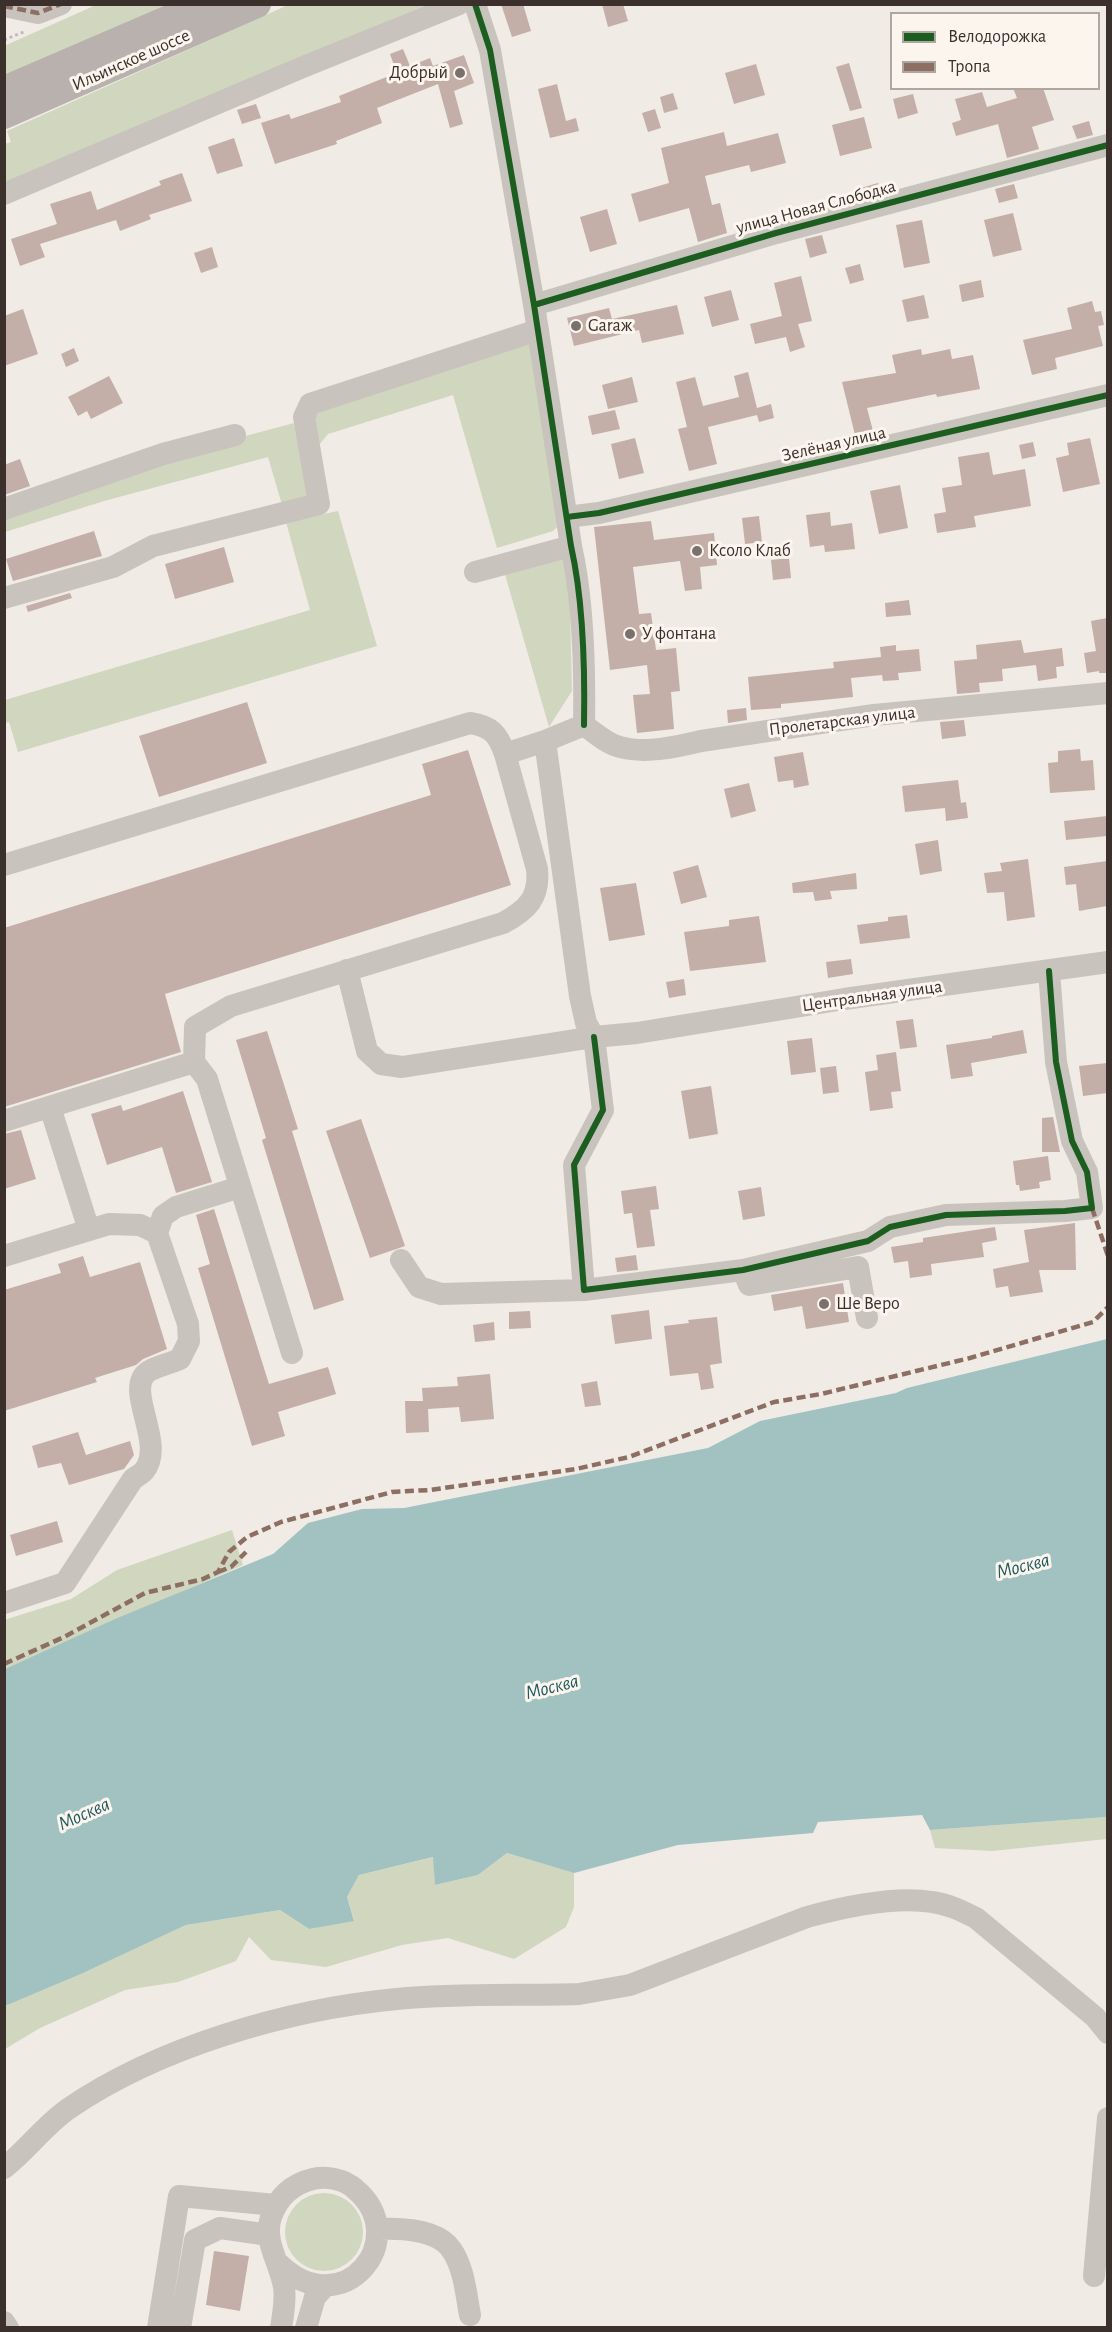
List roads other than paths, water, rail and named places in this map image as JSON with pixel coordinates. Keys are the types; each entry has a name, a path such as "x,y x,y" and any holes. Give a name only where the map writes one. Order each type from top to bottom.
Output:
{"main road":[{"name":"Ильинское шоссе","path":"4,90 204,4"},
{"name":"Ильинское шоссе","path":"4,115 257,4"}],"street":[{"path":"4,6 38,14 61,4"},
{"path":"4,194 303,67 459,4"},
{"path":"475,4 490,50 534,305 576,568 584,672 584,724 545,741 505,754"},
{"name":"улица Новая Слободка","path":"534,305 776,233 1107,145"},
{"path":"4,598 113,567 153,546 318,504 304,417 310,405 538,330"},
{"name":"Зелёная улица","path":"567,518 598,513 1107,395"},
{"path":"4,509 164,454 235,435"},
{"path":"475,572 571,546"},
{"name":"Пролетарская улица","path":"584,724 604,739 620,747 643,750 874,716 1107,693"},
{"path":"4,865 470,723 483,725 493,730 500,741 537,868 538,884 531,900 520,914 503,923 231,1006 195,1027 194,1062 207,1079 292,1353"},
{"path":"545,741 580,996 586,1023 594,1038 603,1110 574,1165 584,1290"},
{"name":"Центральная улица","path":"347,970 367,1051 381,1065 402,1067 637,1033 844,999 1049,972 1107,962"},
{"path":"400,1260 419,1287 441,1294 584,1290 742,1270 868,1241 890,1227 946,1215 1092,1208 1087,1172 1072,1141 1056,1062 1049,972"},
{"path":"4,1121 194,1062"},
{"path":"50,1107 89,1230"},
{"path":"4,1603 65,1583 133,1479 144,1470 151,1456 152,1442 140,1395 141,1380 148,1372 180,1359 189,1341 188,1324 157,1233 163,1216 176,1207 240,1187"},
{"path":"4,1256 109,1224 140,1225 157,1233"},
{"path":"742,1270 749,1285 858,1267 867,1318"},
{"path":"4,2168 50,2123 84,2099 189,2046 215,2037 297,2016 388,2000 568,1995 601,1991 630,1985 791,1922 828,1912 893,1902 915,1900 934,1902 955,1908 976,1918 1095,2017 1107,2033"},
{"path":"1094,2276 1107,2118"},
{"path":"279,2264 292,2276 307,2284 325,2286 342,2283 357,2274 369,2262 376,2246 378,2229 374,2212 365,2197 351,2186 335,2179 318,2178 301,2182 286,2191 276,2205 270,2219 269,2235 285,2289 281,2328"},
{"path":"158,2328 179,2196 276,2205"},
{"path":"180,2328 195,2240 220,2228 269,2235"},
{"path":"378,2229 401,2228 420,2231 451,2247 460,2268 470,2315"},
{"path":"306,2328 315,2297 325,2286"},
{"path":"4,2322 8,2328"}],"water":[{"name":"Москва","path":"1107,1339 1107,1817 930,1830 922,1815 818,1822 813,1833 678,1845 574,1873 507,1853 478,1875 435,1885 433,1857 359,1875 347,1897 354,1921 309,1929 280,1910 186,1925 81,1974 5,2006 5,1669 115,1619 273,1554 308,1523 362,1509 404,1508 708,1448 760,1421 896,1393 907,1388"}],"place":[{"name":"Добрый","path":"460,73"},
{"name":"Garaж","path":"576,326"},
{"name":"Ксоло Клаб","path":"697,551"},
{"name":"У фонтана","path":"630,634"},
{"name":"Ше Веро","path":"824,1304"}]}
